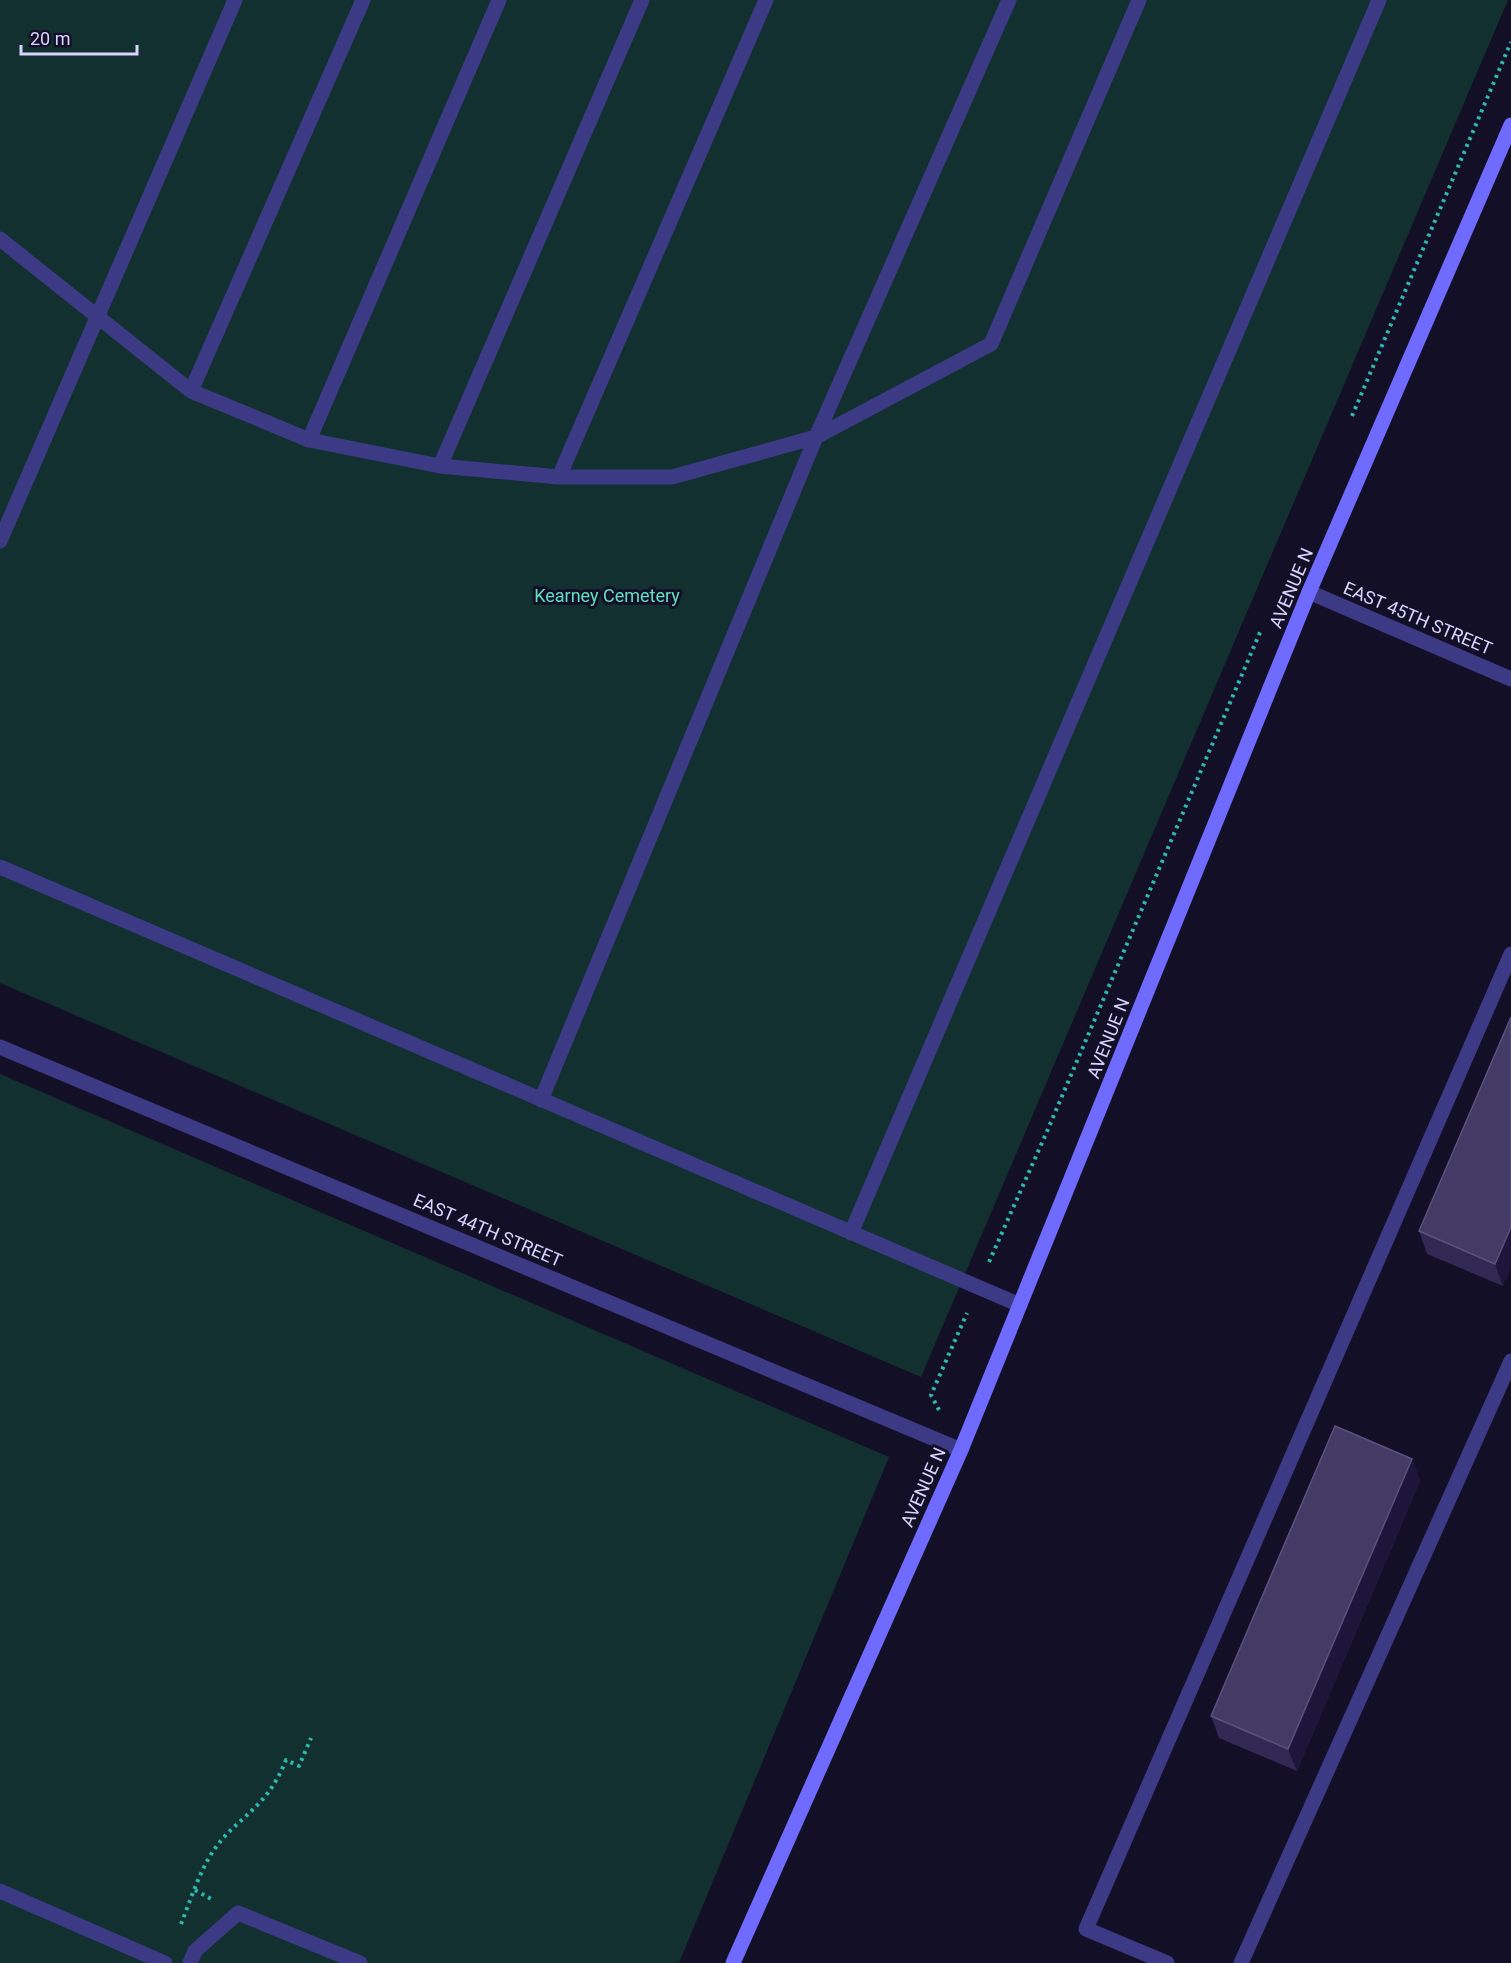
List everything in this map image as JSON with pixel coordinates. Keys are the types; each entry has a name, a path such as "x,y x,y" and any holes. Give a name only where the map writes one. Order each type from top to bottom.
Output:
{"main road":[{"name":"AVENUE N","path":"733,1963 961,1450 1309,592 1511,125"}],"street":[{"path":"0,541 235,0"},
{"path":"191,391 363,0"},
{"path":"309,440 499,0"},
{"path":"440,466 642,0"},
{"path":"559,477 766,0"},
{"path":"541,1100 816,437 1009,0"},
{"path":"0,238 191,391 309,440 440,466 559,477 672,477 816,437 991,344 1139,0"},
{"path":"851,1233 1378,0"},
{"name":"EAST 45TH STREET","path":"1309,592 1511,679"},
{"path":"0,867 1020,1305"},
{"path":"1167,1963 1086,1929 1511,954"},
{"name":"EAST 44TH STREET","path":"0,1047 961,1450"},
{"path":"1241,1963 1511,1360"},
{"path":"0,1891 165,1963"},
{"path":"190,1963 195,1952 237,1913 360,1963"}],"path":[{"path":"1349,423 1511,42"},
{"path":"961,1450 931,1395 1045,1136 1265,620"},
{"path":"180,1927 206,1862 214,1849 227,1833 262,1801 286,1760 299,1766 311,1738"}],"green space":[{"name":"Kearney Cemetery","path":"0,0 1508,0 921,1377 0,983"},
{"path":"0,1074 889,1457 679,1963 0,1963"}],"building":[{"path":"1511,1017 1511,1227 1495,1264 1419,1231"},
{"path":"1335,1426 1412,1459 1288,1749 1211,1716"}]}
